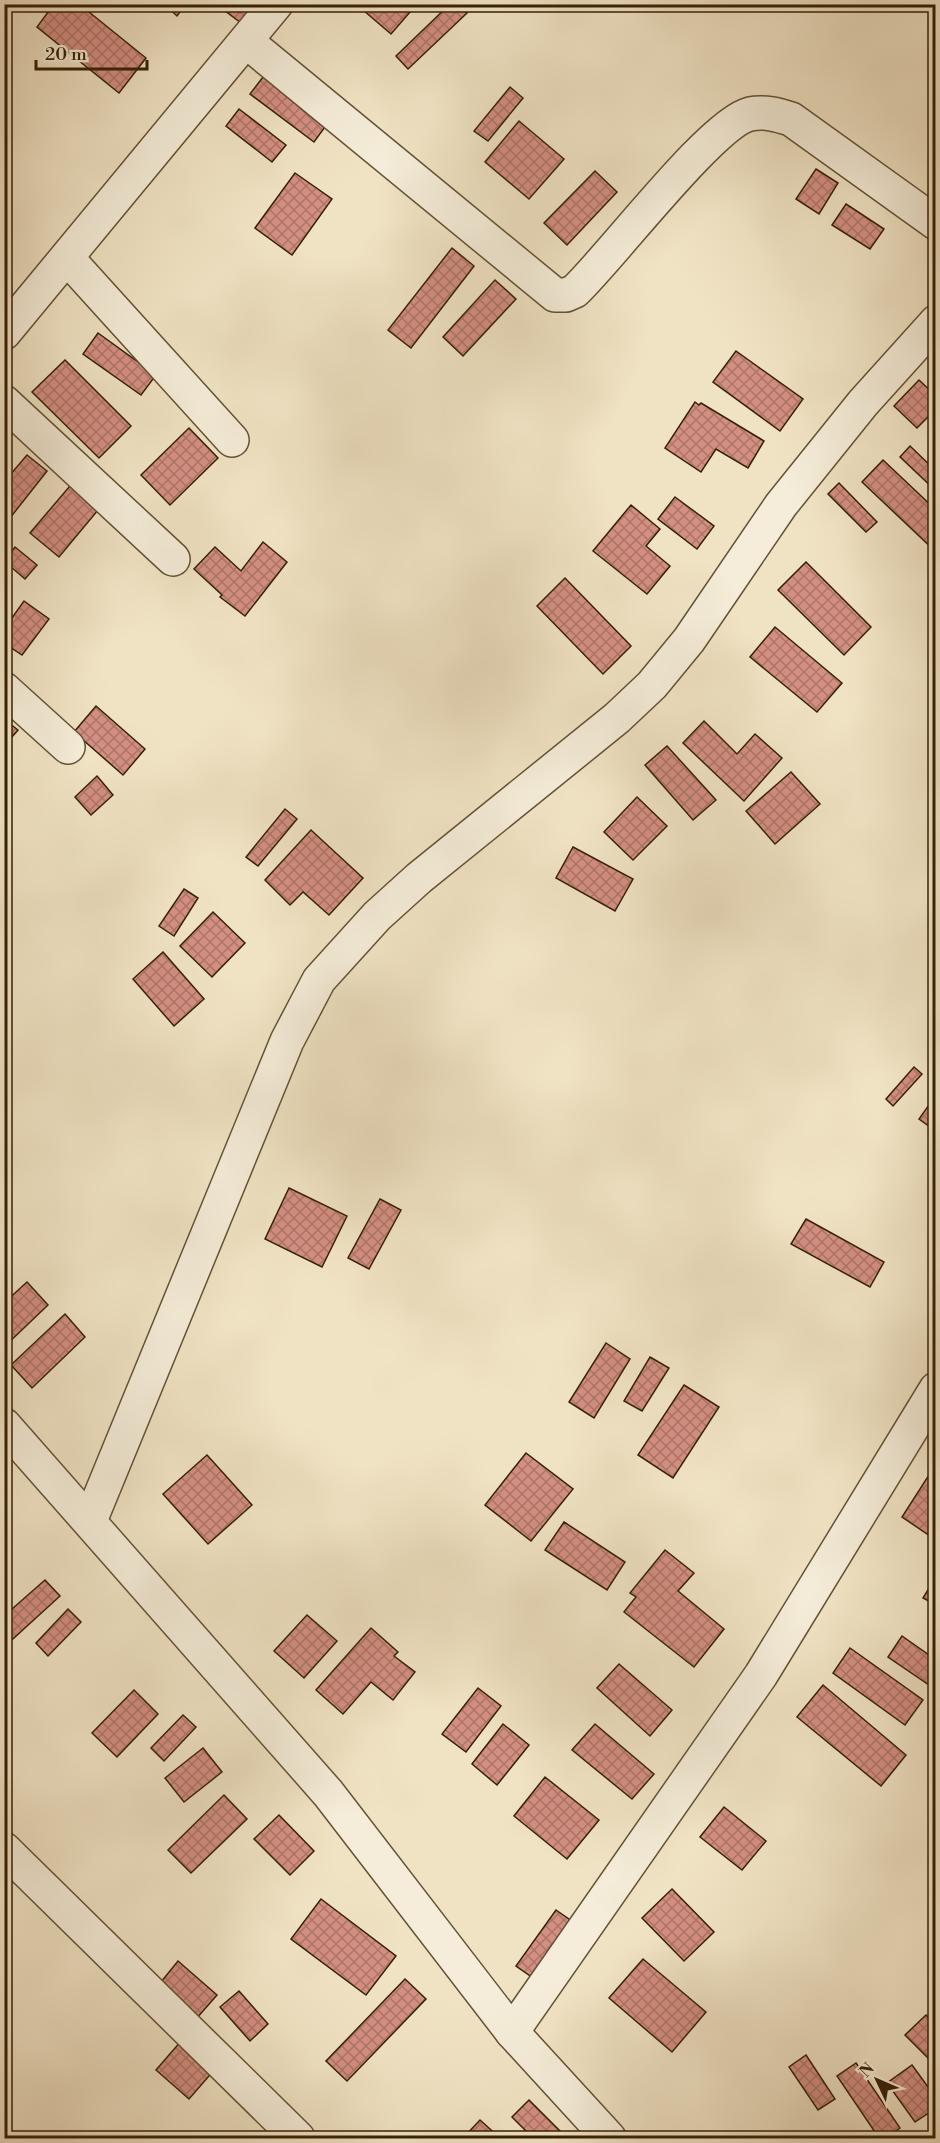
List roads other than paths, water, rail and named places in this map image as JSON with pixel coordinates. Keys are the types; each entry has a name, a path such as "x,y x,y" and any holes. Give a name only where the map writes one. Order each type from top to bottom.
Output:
{"street":[{"path":"4,333 68,259 276,4"},
{"path":"246,41 549,292 566,296 575,291 711,141 749,114 772,113 791,119 936,223"},
{"path":"68,259 232,440"},
{"path":"90,1521 287,1041 319,980 376,916 419,878 617,718 652,685 689,640 781,505 863,403 936,322"},
{"path":"4,402 173,559"},
{"path":"4,689 68,747"},
{"path":"512,2032 761,1676 936,1389"},
{"path":"4,1425 328,1793 512,2032 609,2139"},
{"path":"4,1849 298,2139"}]}
